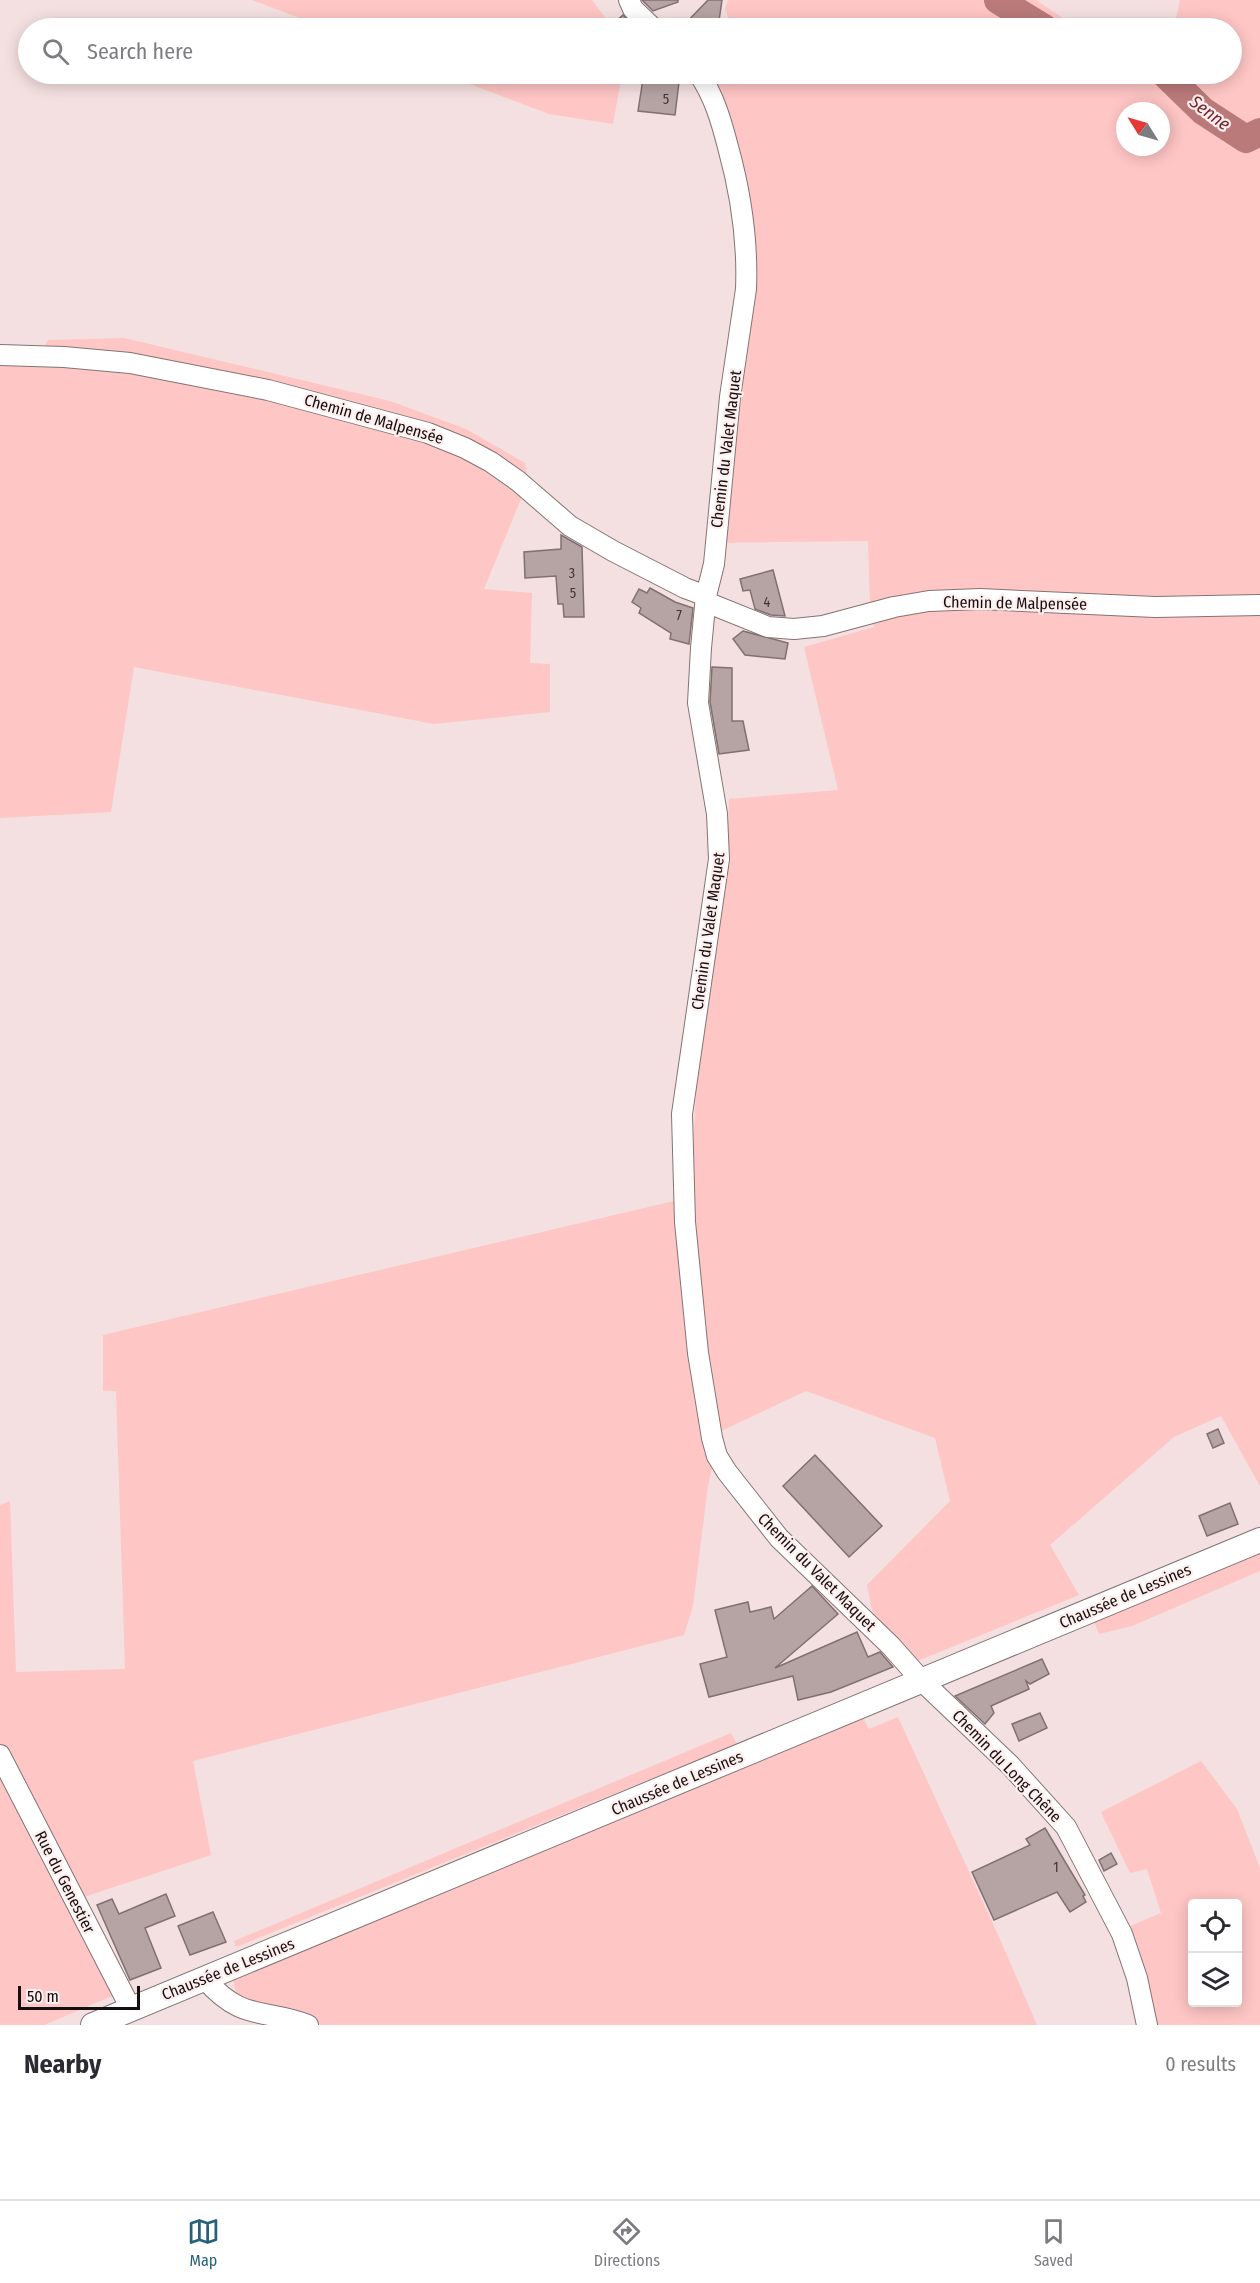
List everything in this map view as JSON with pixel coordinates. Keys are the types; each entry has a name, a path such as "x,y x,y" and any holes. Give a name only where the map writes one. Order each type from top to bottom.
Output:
{"main road":[{"name":"Chaussée de Lessines","path":"93,2025 1260,1540"}],"street":[{"path":"629,0 633,9 642,18"},
{"name":"Chemin du Valet Maquet","path":"704,84 717,107 732,161 740,195 747,264 746,289 721,481 714,564 706,599 698,703 717,814 719,859 682,1114 684,1222 698,1353 712,1438 717,1456 727,1472 779,1538 891,1646 922,1681"},
{"name":"Chemin de Malpensée","path":"0,355 64,357 130,363 268,390 428,433 465,448 491,462 518,481 570,526 604,546 752,622 768,627 788,629 822,626 894,607 929,601 980,599 1155,608 1260,605"},
{"name":"Chemin du Long Chêne","path":"922,1681 1010,1765 1066,1827 1122,1934 1137,1978 1148,2025"},
{"name":"Rue du Genestier","path":"0,1755 6,1780 131,2009"},
{"path":"205,1979 229,2002 251,2013 308,2025"}],"shaded area":[{"path":"252,0 592,0 606,18 300,18"},
{"path":"728,0 1036,0 1063,18 729,18 725,9"},
{"path":"1180,0 1260,0 1260,1486 1221,1416 1174,1437 1050,1545 1079,1595 915,1662 874,1619 867,1585 950,1501 935,1438 806,1391 721,1431 708,1485 693,1606 684,1635 193,1761 211,1855 81,1898 131,1988 44,2025 0,2025 0,1505 10,1501 16,1672 125,1669 116,1391 103,1391 103,1335 691,1197 697,1066 711,985 728,834 729,799 838,790 804,647 874,627 870,604 868,541 711,543 743,267 737,194 708,84 1242,84 1242,18 1176,18"},
{"path":"470,84 620,84 613,124 549,114"},
{"path":"124,338 390,401 466,429 525,463 528,482 484,589 532,593 530,663 550,664 550,712 434,724 134,667 111,812 0,818 0,353 41,352 48,340"},
{"path":"1260,1551 1260,1571 1132,1626 1099,1634 1094,1621"},
{"path":"862,1716 869,1729 898,1717 1037,2025 321,2025 311,2016 254,2007 236,1996 233,1976"},
{"path":"731,1733 737,1744 236,1947 234,1941"},
{"path":"1201,1761 1237,1809 1260,1868 1260,2025 1152,2025 1128,1927 1161,1913 1147,1869 1130,1873 1101,1812"}],"building":[{"path":"642,0 678,0 678,2 653,11"},
{"path":"708,0 722,0 719,18 691,18"},
{"path":"642,84 679,84 675,115 638,111"},
{"path":"561,535 582,547 584,617 564,617 563,604 558,604 556,576 525,578 524,552 561,549"},
{"path":"773,570 785,616 771,615 755,609 750,590 743,591 740,579"},
{"path":"650,588 675,602 693,608 689,644 670,639 671,633 639,613 641,608 632,602 639,589 647,593"},
{"path":"743,631 788,643 785,659 745,655 733,639"},
{"path":"712,667 732,668 732,721 743,721 749,750 719,754 710,702"},
{"path":"1218,1429 1224,1443 1213,1448 1207,1434"},
{"path":"815,1455 882,1526 849,1557 783,1486"},
{"path":"1230,1503 1238,1524 1207,1536 1199,1516"},
{"path":"812,1586 838,1614 775,1668 857,1632 868,1657 880,1652 893,1667 831,1692 798,1700 793,1676 709,1697 700,1664 727,1657 715,1610 748,1602 750,1612 771,1607 774,1619"},
{"path":"1042,1659 1049,1674 1030,1684 1026,1681 1029,1689 991,1706 994,1713 985,1724 955,1696"},
{"path":"1040,1713 1047,1728 1019,1741 1012,1724"},
{"path":"1045,1828 1085,1895 1083,1896 1086,1902 1070,1912 1057,1892 994,1920 972,1872 1030,1845 1026,1839"},
{"path":"1111,1853 1117,1864 1104,1871 1099,1860"},
{"path":"166,1894 175,1916 145,1928 161,1968 130,1980 97,1905 112,1899 119,1914"},
{"path":"213,1912 226,1942 190,1955 178,1926"}],"waterway":[{"name":"Senne","path":"998,0 1028,18"},
{"name":"Senne","path":"1175,84 1203,111 1246,139 1260,132"}]}
